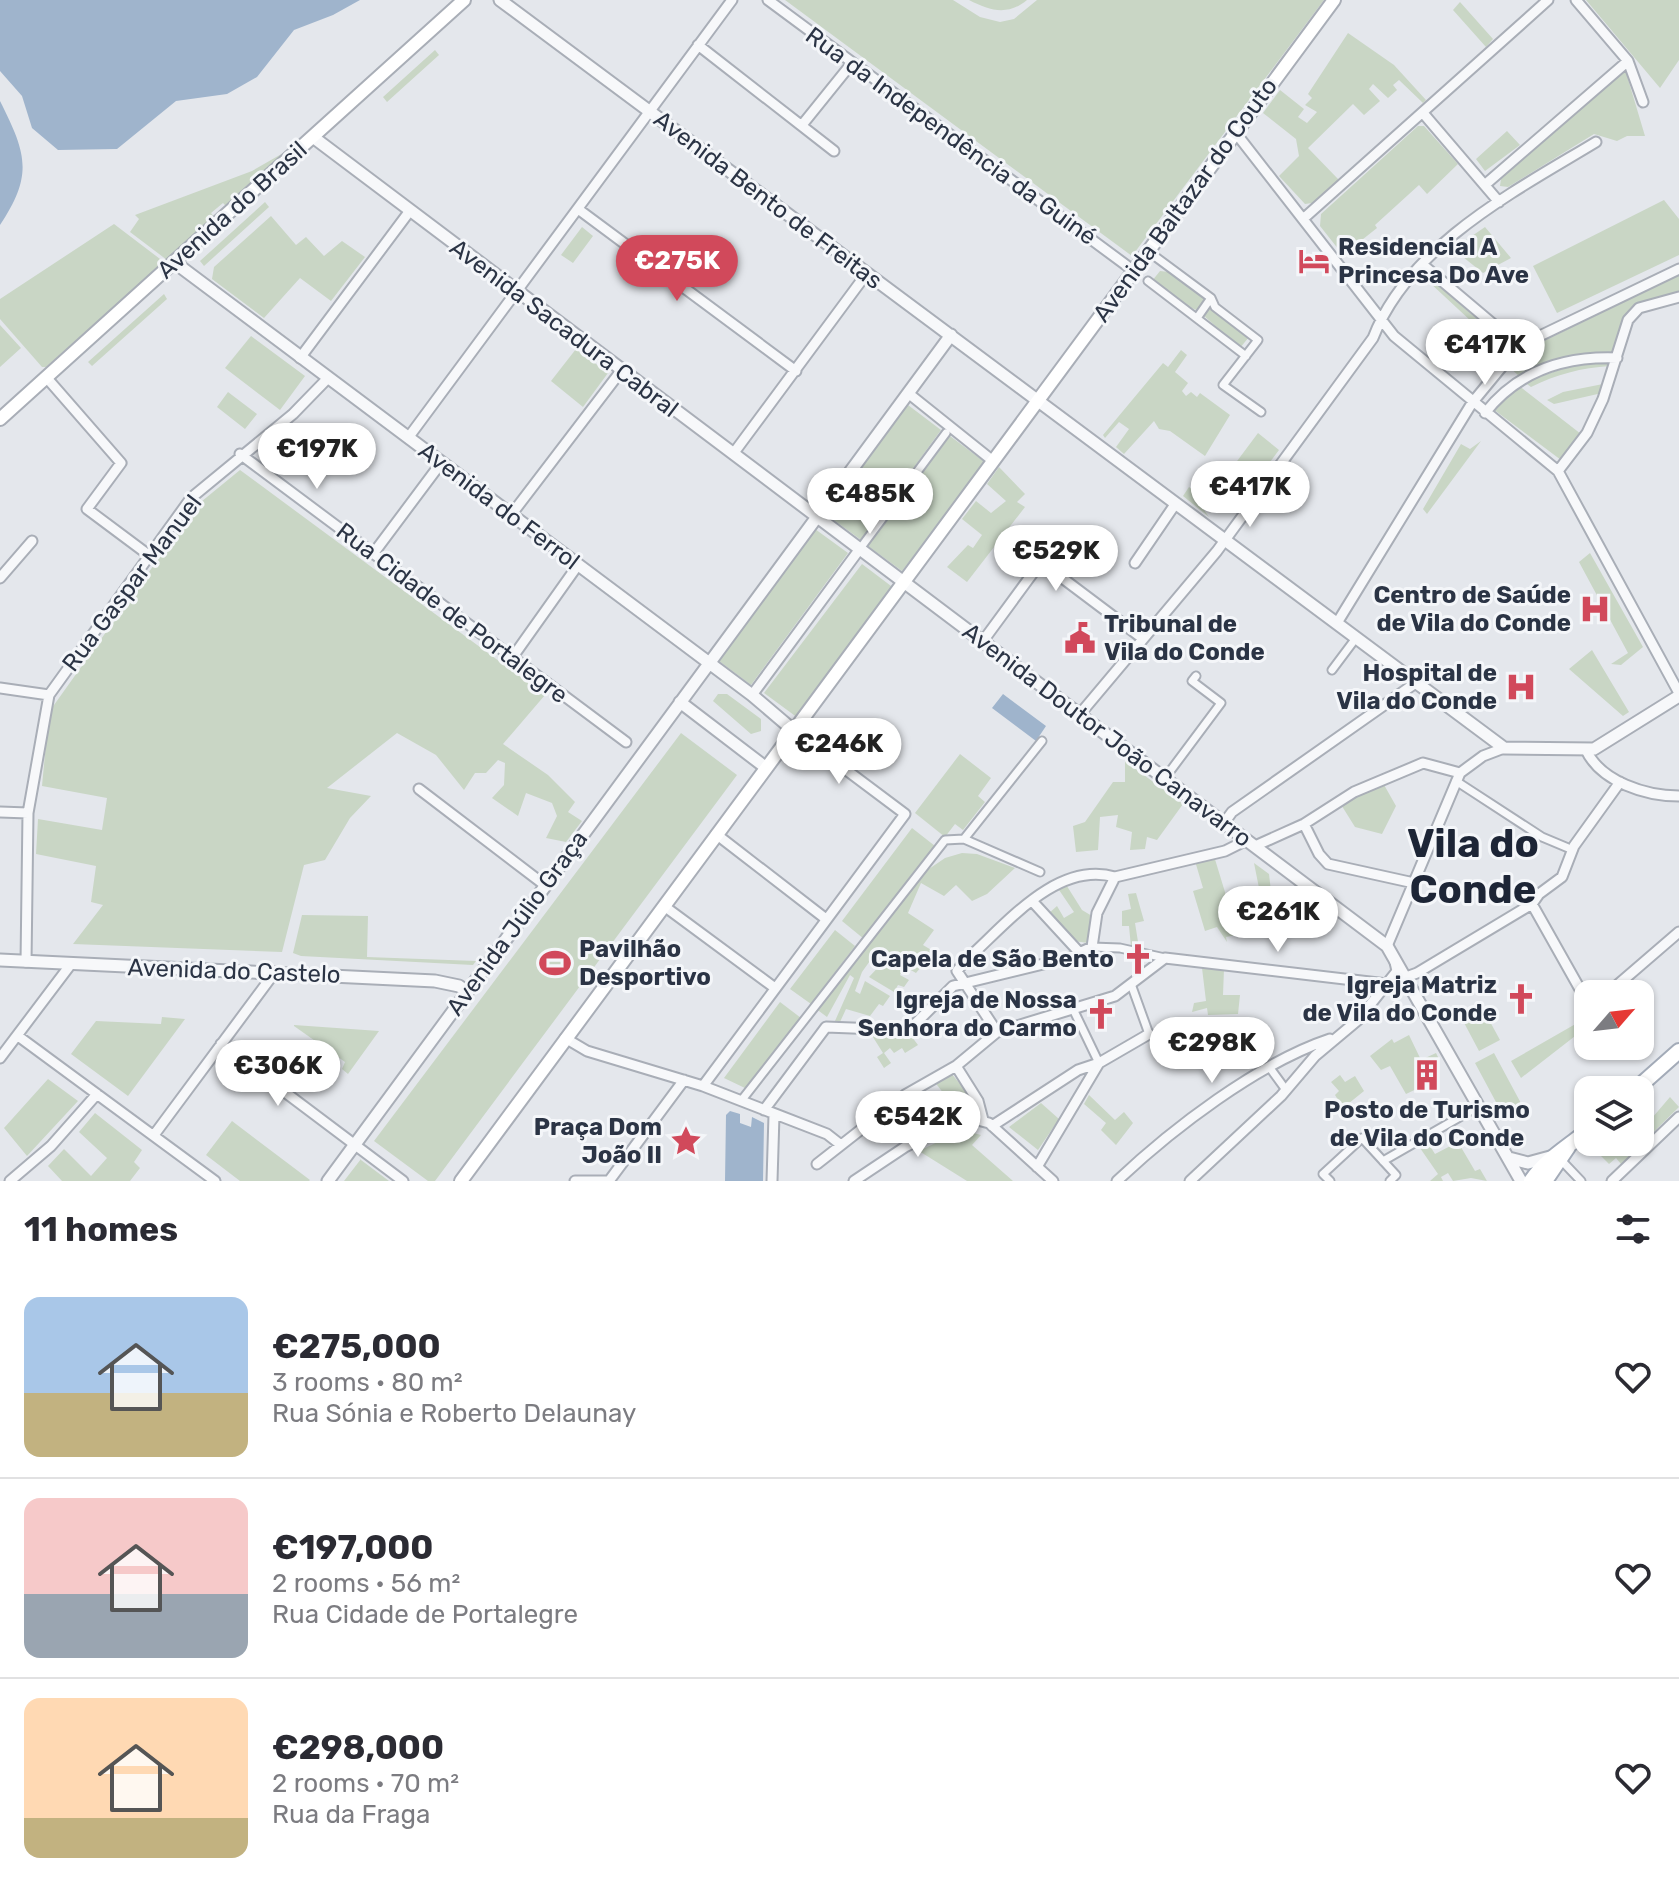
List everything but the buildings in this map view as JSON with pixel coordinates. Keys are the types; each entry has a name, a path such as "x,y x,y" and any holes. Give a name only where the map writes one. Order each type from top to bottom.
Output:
{"main road":[{"name":"Avenida do Brasil","path":"0,419 464,0"},
{"name":"Avenida Baltazar do Couto","path":"1036,400 1334,0"},
{"path":"461,1181 1036,400"},
{"path":"1651,1076 1679,1051"},
{"path":"1533,1181 1574,1142"}],"street":[{"name":"Avenida Bento de Freitas","path":"500,0 1504,748"},
{"path":"408,438 732,0"},
{"name":"Rua da Independência da Guiné","path":"768,0 1134,271"},
{"path":"1303,219 1548,0"},
{"path":"1576,0 1628,61 1643,102"},
{"path":"698,45 834,151"},
{"path":"1487,183 1628,61"},
{"path":"802,125 852,63"},
{"path":"1423,113 1487,183 1499,202"},
{"path":"1235,132 1394,336 1558,471 1679,694 1603,746 1586,750 1504,748 1483,756 1458,777 1387,946 1509,1158 1526,1169 1533,1181"},
{"name":"Avenida Sacadura Cabral","path":"313,137 816,517"},
{"path":"1080,714 1217,551 1223,538 1373,338 1381,319 1440,243 1596,142"},
{"path":"578,209 796,371"},
{"path":"300,358 409,212"},
{"path":"1149,252 1211,298 1215,307 1258,340 1223,385 1261,412"},
{"name":"Avenida do Ferrol","path":"174,262 709,663"},
{"path":"1423,265 1519,346"},
{"path":"1337,623 1472,403 1519,346 1679,269"},
{"path":"733,454 867,273"},
{"name":"Avenida Baltazar do Couto","path":"1148,281 1246,356"},
{"path":"1558,471 1587,433 1617,358 1628,320 1639,308 1679,297"},
{"path":"1197,318 1211,298"},
{"name":"Avenida Júlio Graça","path":"328,1181 951,335"},
{"path":"1485,413 1512,386 1536,371 1589,357 1617,358"},
{"path":"511,515 621,371"},
{"path":"46,377 121,463 87,509 150,556"},
{"name":"Rua Gaspar Manuel","path":"49,695 191,498 240,454 293,414 328,378"},
{"path":"908,393 993,461"},
{"path":"752,695 946,433"},
{"name":"Rua Cidade de Portalegre","path":"240,454 626,742"},
{"path":"373,554 441,463"},
{"path":"1135,563 1176,503"},
{"path":"816,517 902,582"},
{"path":"0,578 32,541"},
{"path":"512,658 578,565"},
{"path":"983,641 1038,566 1045,565 1142,638"},
{"name":"Avenida Doutor João Canavarro","path":"902,582 1387,946"},
{"path":"1332,670 1356,638"},
{"path":"703,1086 905,814 709,663"},
{"path":"1165,778 1221,703 1192,681 1196,676"},
{"path":"1224,823 1232,812 1417,682"},
{"path":"0,688 49,695 28,813 26,962"},
{"path":"680,702 765,767"},
{"path":"1483,756 1486,736"},
{"path":"964,839 1042,741"},
{"path":"1586,750 1595,765 1620,782 1657,795 1679,796"},
{"path":"997,1032 957,971 1033,902 1065,878 1098,874 1115,877 1251,843 1304,824 1354,792 1423,763 1458,777 1542,837 1573,850"},
{"path":"764,1110 826,1027 904,1030 953,986 1092,947 1120,948 1165,958 1387,984 1449,955 1532,904 1539,894 1559,882 1573,850 1620,782"},
{"path":"419,789 546,886"},
{"path":"0,812 28,813"},
{"path":"1304,824 1319,854 1328,864 1414,883"},
{"path":"716,834 826,919"},
{"path":"741,1101 945,840 964,839 1040,872"},
{"path":"1092,947 1097,913 1115,877"},
{"path":"1033,902 1079,952"},
{"path":"1532,904 1575,980"},
{"path":"664,906 775,988"},
{"path":"1623,980 1679,932"},
{"path":"817,1164 905,1095 956,1066 997,1032 1115,996 1165,958"},
{"path":"1190,1181 1358,1020 1397,971 1394,959"},
{"name":"Avenida do Castelo","path":"0,960 435,981 459,986 466,991"},
{"path":"0,1058 71,964"},
{"path":"154,1135 275,972"},
{"path":"992,1126 1078,1070 1099,1063 1149,1034 1131,984"},
{"path":"1074,1011 1099,1063"},
{"path":"18,1036 215,1181"},
{"path":"1117,1181 1188,1121 1309,1046 1337,1037"},
{"path":"565,1038 587,1051 703,1086 827,1134 841,1145"},
{"path":"221,1044 403,1181"},
{"path":"1037,1167 1099,1063"},
{"path":"956,1066 978,1101 983,1120"},
{"path":"1270,1068 1286,1090"},
{"path":"575,1181 609,1181 684,1080"},
{"path":"18,1179 97,1094"},
{"path":"1383,1161 1479,1106"},
{"path":"772,1181 774,1115"},
{"path":"854,1181 954,1120 966,1117 983,1120 992,1126 1053,1181"},
{"path":"1612,1181 1679,1117"},
{"path":"1330,1181 1323,1174 1362,1138 1396,1175 1390,1181"},
{"path":"1509,1158 1528,1163 1560,1155 1581,1181"}],"green space":[{"path":"785,0 953,0 980,17 1000,22 1014,19 1037,0 1324,0 1132,256"},
{"path":"969,0 1027,0 1013,8 999,10"},
{"path":"1586,0 1679,0 1679,60 1660,88"},
{"path":"1460,2 1493,39 1486,47 1453,10"},
{"path":"1348,33 1394,65 1426,100 1423,103 1399,80 1393,85 1397,90 1388,98 1373,84 1369,89 1380,101 1364,115 1353,104 1308,148 1339,180 1312,203 1305,204 1279,176 1299,156 1296,139 1263,113 1280,90 1304,109 1298,117 1307,123 1317,112 1305,105 1312,98 1308,94"},
{"path":"435,50 439,55 387,102 383,97"},
{"path":"1625,69 1645,136 1627,136 1617,141 1594,134 1508,187 1500,186 1501,179"},
{"path":"1418,126 1424,126 1458,164 1427,194 1419,185 1375,225 1377,228 1343,255 1320,226 1321,214"},
{"path":"1507,131 1520,145 1485,171 1476,159"},
{"path":"285,152 226,206 223,203 211,213 214,217 167,260 130,232 139,219 135,215 252,171"},
{"path":"1664,200 1679,219 1679,255 1557,313 1533,266"},
{"path":"265,202 269,207 204,266 200,261"},
{"path":"271,216 296,245 306,237 324,256 342,241 365,257 331,301 300,278 264,318 212,279 214,267"},
{"path":"114,224 164,262 46,367 42,367 0,319 0,299"},
{"path":"582,227 593,236 573,263 561,255"},
{"path":"1485,227 1511,258 1483,273 1453,249"},
{"path":"1160,271 1169,272 1204,295 1205,302 1199,311 1184,305 1152,281"},
{"path":"1426,275 1505,343 1488,365 1497,348 1470,326 1472,322 1429,282 1425,285 1421,282"},
{"path":"1679,275 1679,291 1637,306 1615,354 1590,353 1565,357 1519,376 1508,366 1523,351"},
{"path":"164,294 167,299 92,366 88,362"},
{"path":"1207,307 1249,337 1240,348 1203,315"},
{"path":"0,325 21,348 0,367"},
{"path":"251,336 305,376 280,410 225,368"},
{"path":"576,349 608,373 583,407 551,381"},
{"path":"1181,350 1187,355 1175,372 1188,383 1182,391 1186,396 1191,392 1197,397 1200,393 1230,415 1205,456 1170,431 1159,429 1154,421 1124,454 1116,447 1129,429 1119,422 1105,438 1103,435 1163,363 1168,367"},
{"path":"1613,362 1610,366 1569,372 1531,387 1524,382 1580,363"},
{"path":"1603,384 1602,393 1554,404 1547,400 1563,392"},
{"path":"1518,385 1581,434 1561,460 1493,409"},
{"path":"228,392 257,414 245,429 217,407"},
{"path":"908,405 941,430 861,540 827,515"},
{"path":"1258,433 1279,450 1245,495 1242,488 1248,480 1238,473 1232,473 1212,506 1209,504 1204,510 1209,517 1183,496 1189,487 1208,500"},
{"path":"950,436 986,463 902,571 868,546"},
{"path":"1481,441 1427,514 1423,509 1461,444 1470,449"},
{"path":"999,467 1025,494 1017,502 1025,507 967,582 947,567 968,545 973,548 982,535 962,519 976,501 991,513 1006,501 987,484"},
{"path":"240,470 545,695 503,744 548,775 575,802 568,812 582,821 566,842 546,838 557,816 552,803 526,793 518,816 492,798 504,785 505,763 498,760 486,773 475,773 464,790 436,755 397,733 327,788 371,796 350,818 325,860 304,865 282,952 73,944 103,905 91,902 96,866 36,854 38,819 102,830 107,798 42,786 49,712 196,506"},
{"path":"815,529 848,553 751,685 719,661"},
{"path":"1590,553 1643,647 1621,665 1611,664 1628,653 1579,562"},
{"path":"862,564 895,589 798,718 764,693"},
{"path":"1592,650 1629,712 1623,716 1569,669"},
{"path":"718,694 727,694 761,719 761,731 751,734 713,701"},
{"path":"681,733 737,775 435,1181 428,1181 374,1141"},
{"path":"960,754 991,778 978,796 985,802 963,830 955,824 945,837 915,813"},
{"path":"1125,761 1183,804 1157,840 1147,837 1145,849 1130,850 1132,832 1116,827 1118,815 1100,817 1098,850 1076,852 1073,826 1085,822 1113,782 1125,782"},
{"path":"1383,783 1396,806 1382,834 1355,827 1340,803"},
{"path":"912,828 935,846 864,939 842,921"},
{"path":"962,853 977,854 1015,868 987,894 972,901 956,885 944,896 921,883 908,913 934,930 923,945 933,951 927,970 921,967 916,973 877,951 862,972 855,991 860,994 865,981 890,996 883,1006 879,1004 870,1016 846,1009 840,1022 835,1021 854,978 850,975 827,1017 815,1008 926,871 945,858"},
{"path":"1214,856 1235,925 1236,935 1226,937 1227,942 1217,927 1205,931 1193,891 1203,888 1195,861"},
{"path":"1254,863 1269,874 1272,900 1286,911 1289,931 1282,932 1281,928 1242,931 1240,917 1248,916 1245,900 1261,898"},
{"path":"1065,883 1082,910 1092,916 1088,943 1074,941 1048,914 1057,906 1064,918 1074,912 1057,887"},
{"path":"1136,893 1144,921 1135,923 1139,948 1131,947 1129,926 1122,926 1122,911 1131,909 1128,894"},
{"path":"302,915 368,916 367,957 476,961 473,965 301,956 293,953"},
{"path":"835,930 855,946 811,1004 790,989"},
{"path":"886,959 903,969 900,975 909,980 904,987 898,985 894,992 869,977"},
{"path":"1202,968 1224,969 1223,995 1240,995 1238,1014 1208,1015 1207,1008 1192,1012 1194,1003 1206,1001"},
{"path":"780,1002 801,1018 747,1089 724,1078"},
{"path":"1482,1007 1500,1040 1479,1051 1461,1017"},
{"path":"162,1017 185,1019 128,1096 71,1054 96,1021 161,1024"},
{"path":"1206,1020 1223,1059 1215,1063 1194,1022"},
{"path":"1574,1025 1574,1037 1521,1078 1511,1061"},
{"path":"294,1026 379,1031 348,1074 342,1069 345,1062"},
{"path":"909,1033 918,1045 905,1053 902,1048 894,1053 890,1048 884,1053 891,1063 884,1068 877,1057 883,1053 871,1034"},
{"path":"1409,1035 1421,1060 1436,1053 1439,1059 1419,1067 1423,1086 1406,1094 1390,1066 1381,1070 1370,1056 1392,1039 1394,1043"},
{"path":"1494,1053 1523,1107 1504,1117 1475,1063"},
{"path":"951,1073 974,1101 957,1111 934,1081"},
{"path":"1340,1075 1345,1082 1355,1076 1364,1091 1343,1108 1335,1095 1339,1091 1331,1082"},
{"path":"48,1079 78,1101 27,1156 4,1128"},
{"path":"1089,1095 1115,1120 1124,1112 1133,1123 1116,1145 1101,1130 1106,1123 1084,1104"},
{"path":"1670,1097 1679,1107 1654,1132 1654,1116"},
{"path":"1041,1103 1059,1119 1038,1150 1009,1127"},
{"path":"95,1113 142,1150 134,1162 140,1168 130,1181 62,1181 48,1166 64,1149 91,1176 107,1158 79,1132"},
{"path":"232,1121 310,1180 240,1181 206,1155"},
{"path":"962,1130 981,1135 972,1145 1013,1181 967,1181 919,1151"},
{"path":"1458,1142 1475,1171 1480,1169 1487,1181 1471,1178 1453,1181 1448,1173 1441,1177 1443,1181 1430,1181 1438,1174 1420,1148 1428,1143 1435,1154"},
{"path":"1601,1156 1629,1156 1621,1164 1616,1158 1609,1164"},
{"path":"361,1160 389,1181 344,1181"}],"water":[{"path":"0,0 360,0 333,15 294,30 257,77 227,94 176,101 117,149 58,150 32,128 22,96 0,71"},
{"path":"0,101 16,135 22,177 11,207 0,225"},
{"path":"1003,694 1046,726 1036,741 992,708"},
{"path":"730,1111 740,1114 740,1123 751,1127 752,1117 764,1123 763,1181 725,1181 726,1115"}],"place":[{"name":"Residencial A Princesa Do Ave","path":"1314,261"},
{"name":"Centro de Saúde de Vila do Conde","path":"1595,609"},
{"name":"Tribunal de Vila do Conde","path":"1080,638"},
{"name":"Hospital de Vila do Conde","path":"1521,687"},
{"name":"Capela de São Bento","path":"1138,959"},
{"name":"Pavilhão Desportivo","path":"555,963"},
{"name":"Igreja Matriz de Vila do Conde","path":"1521,999"},
{"name":"Igreja de Nossa Senhora do Carmo","path":"1101,1014"},
{"name":"Posto de Turismo de Vila do Conde","path":"1427,1075"},
{"name":"Praça Dom João II","path":"686,1141"}],"district":[{"name":"Vila do Conde","path":"1473,866"}]}
